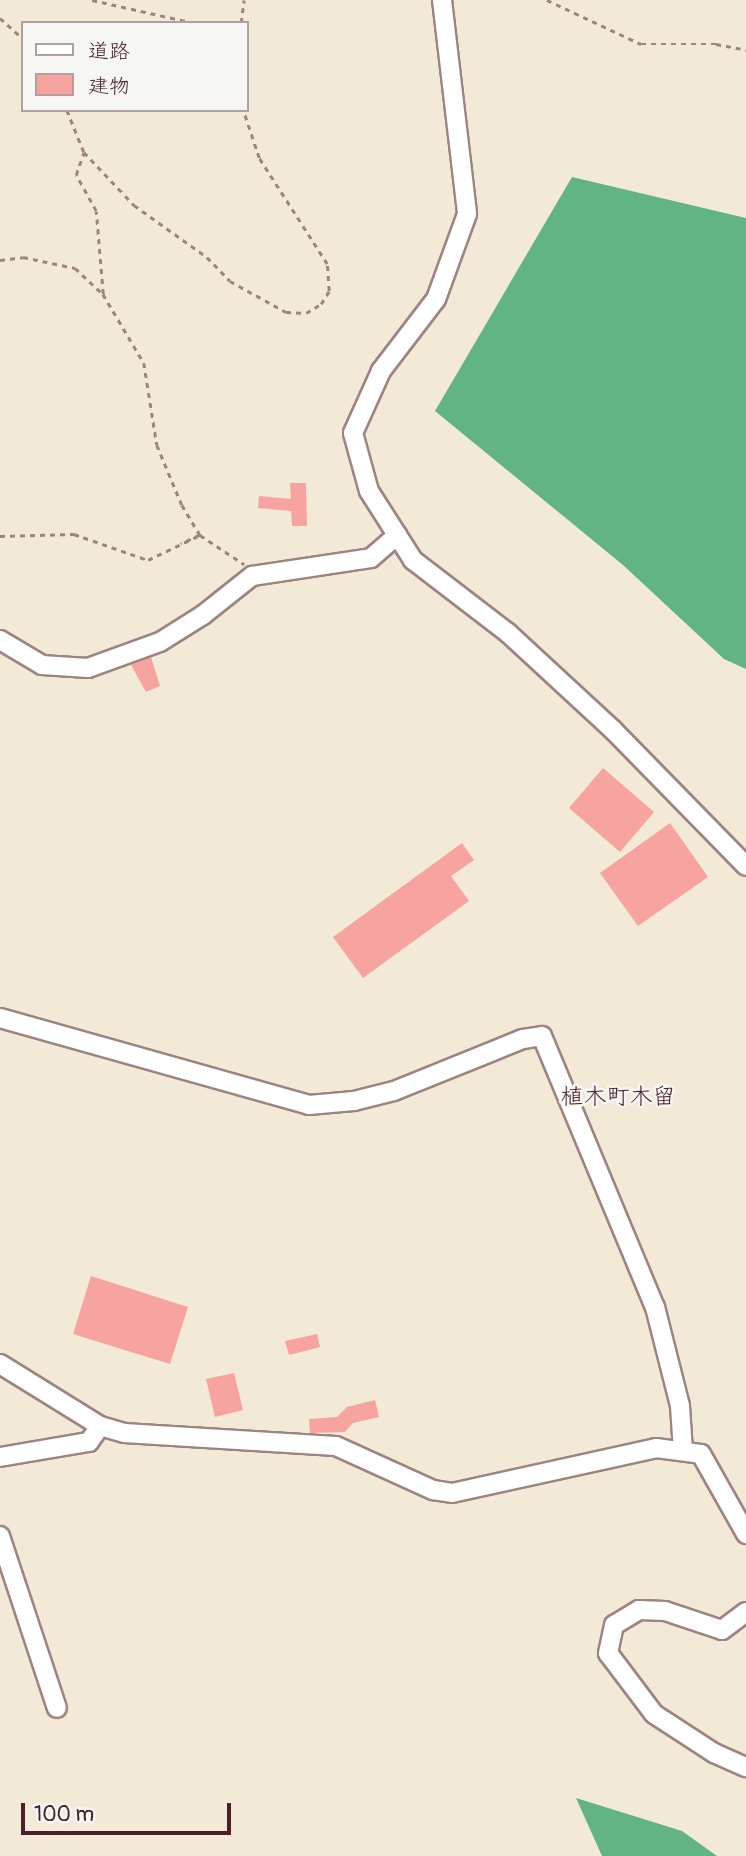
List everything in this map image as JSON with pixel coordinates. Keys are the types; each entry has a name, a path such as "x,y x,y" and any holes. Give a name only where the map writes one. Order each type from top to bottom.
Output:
{"street":[{"path":"442,0 467,214 436,299 381,371 353,433 369,491 413,560 508,633 613,730 746,866"},
{"path":"0,640 42,665 88,668 160,642 227,599 252,576 371,558 397,535"},
{"path":"0,1018 309,1105 354,1101 394,1091 523,1039 542,1036 655,1307 680,1406 683,1451"},
{"path":"0,1364 100,1426 165,1439 336,1447 433,1490 452,1493 656,1448 701,1454 746,1534"},
{"path":"0,1457 89,1442 100,1426"},
{"path":"0,1536 3,1556 57,1708"},
{"path":"746,1612 722,1630 665,1611 639,1610 614,1625 608,1653 653,1714 671,1728 746,1767"}],"path":[{"path":"92,0 185,21"},
{"path":"241,21 244,0"},
{"path":"547,0 641,44 716,44 746,50"},
{"path":"0,18 21,37"},
{"path":"68,112 84,152 134,205 207,257 230,281 286,312 306,313 321,304 329,291 327,264 259,158 244,112"},
{"path":"84,152 76,175 96,211 103,294"},
{"path":"0,260 23,257 75,268 103,294 144,363 157,445 200,534 244,564 252,576"},
{"path":"0,536 74,534 148,560 200,534"},
{"path":"181,544 200,534"}],"green space":[{"path":"572,177 746,218 746,669 724,659 623,565 435,411"},
{"path":"576,1798 682,1831 717,1856 602,1856"}],"building":[{"path":"290,483 306,483 307,526 292,526 291,511 258,508 259,496 291,499"},
{"path":"151,657 160,686 146,692 131,665"},
{"path":"603,768 654,812 620,852 569,808"},
{"path":"670,823 708,877 638,926 600,873"},
{"path":"462,843 474,860 451,876 469,901 363,978 333,937"},
{"path":"91,1276 188,1307 170,1364 73,1334"},
{"path":"317,1334 320,1347 289,1355 285,1341"},
{"path":"234,1373 243,1410 215,1417 206,1379"},
{"path":"375,1400 379,1417 353,1423 345,1432 310,1433 309,1419 337,1417 347,1407"}],"district":[{"name":"植木町木留","path":"618,1097"}]}
